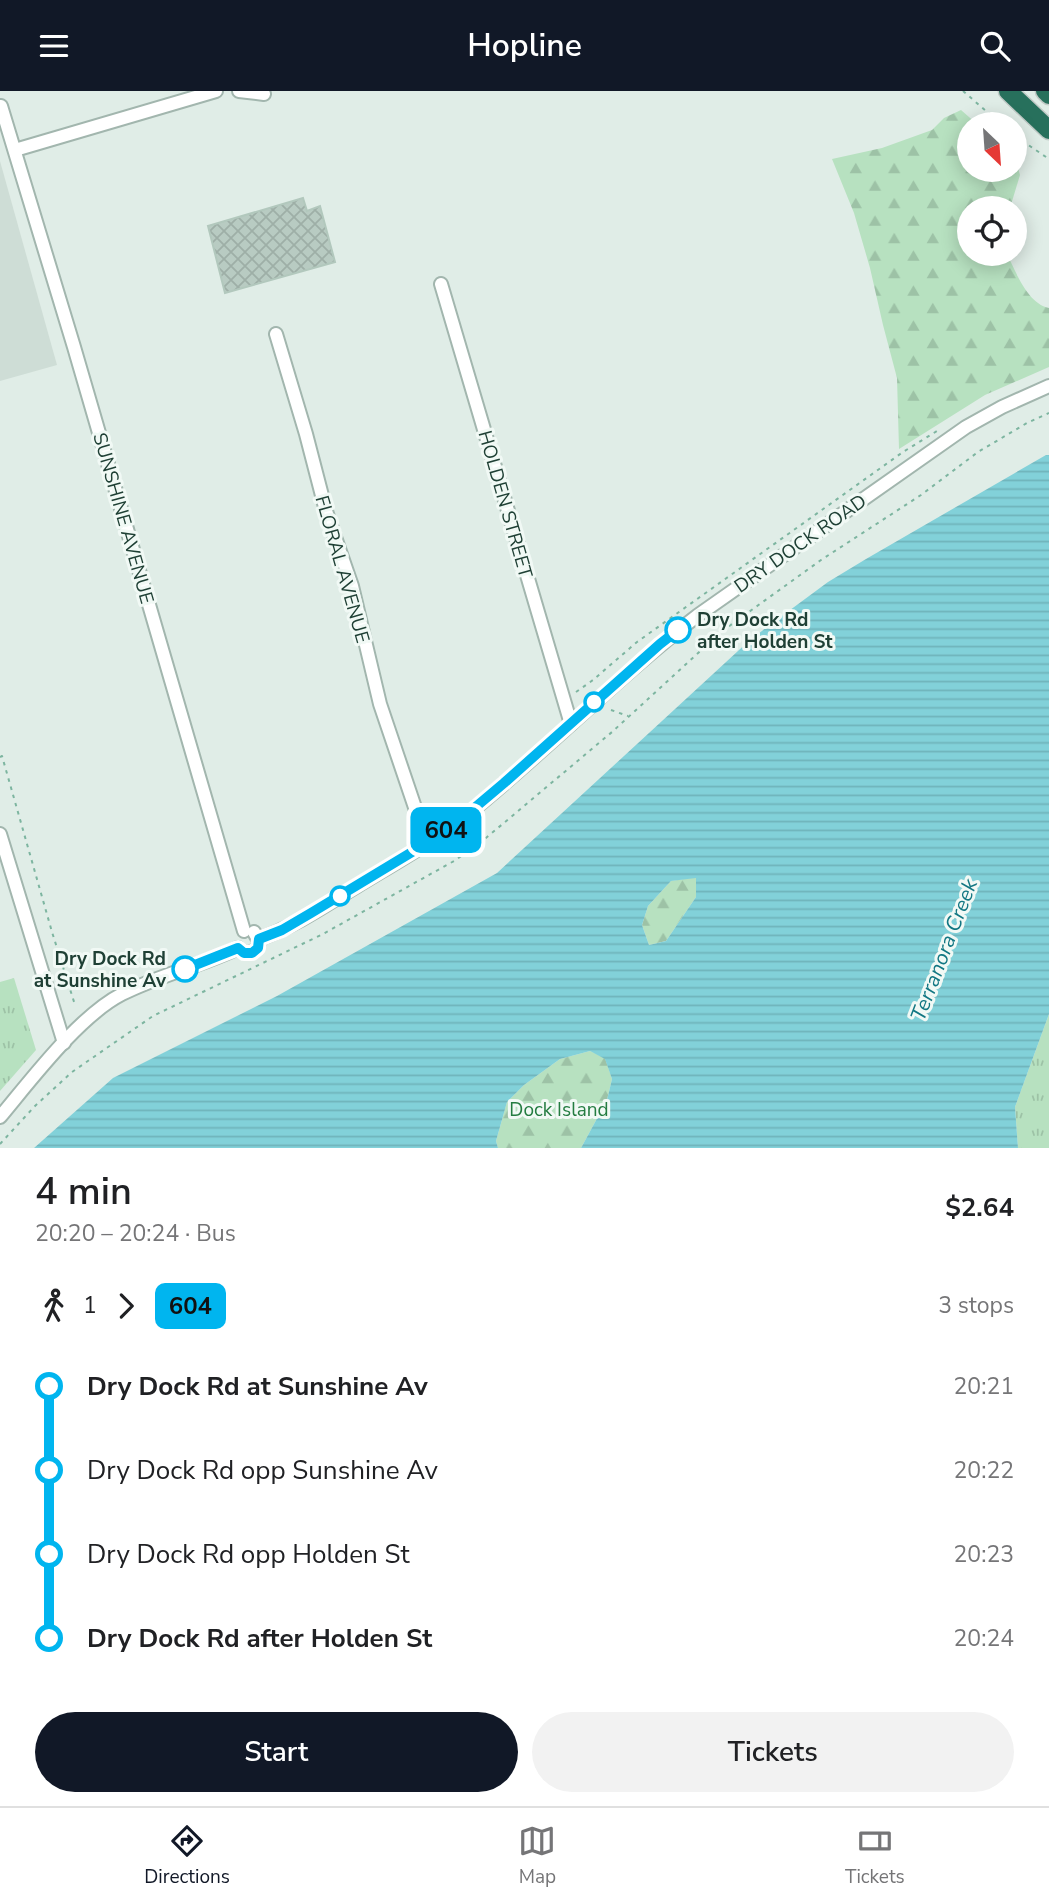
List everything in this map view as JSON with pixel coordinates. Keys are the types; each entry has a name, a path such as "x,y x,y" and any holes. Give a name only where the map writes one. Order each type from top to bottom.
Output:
{"highway":[{"path":"1009,91 1049,130"}],"street":[{"path":"15,150 216,91"},
{"path":"239,91 264,95"},
{"name":"SUNSHINE AVENUE","path":"1,106 77,356 244,931"},
{"name":"HOLDEN STREET","path":"441,284 571,724"},
{"name":"FLORAL AVENUE","path":"276,334 326,511 355,595 380,703 427,843"},
{"name":"DRY DOCK ROAD","path":"259,939 302,919 427,843 464,817 660,644 967,427 1002,407 1049,386"},
{"path":"0,834 64,1043"},
{"path":"244,931 253,932 259,939 258,948 252,953 244,953 238,948 237,938 244,931"},
{"path":"0,1117 64,1043 96,1012 122,994 238,948"}],"path":[{"path":"963,91 987,112"},
{"path":"1027,144 1049,159"},
{"path":"0,1144 35,1106 72,1072 152,1016 323,934 454,861 629,716 721,632 821,560 921,495 978,452 1049,413"},
{"path":"611,709 629,716"},
{"path":"0,757 2,756 75,1005"}],"shaded area":[{"path":"0,161 57,365 0,381"}],"green space":[{"path":"961,110 963,112 957,112 957,182 1018,182 1014,196 957,196 957,266 1012,266 1034,300 1049,308 1049,367 985,395 899,449 897,378 854,213 832,159 882,148 932,130 944,118"},
{"path":"696,877 696,897 666,941 649,945 642,925 648,906 671,881"},
{"path":"14,978 36,1050 0,1091 0,982"},
{"path":"1049,1014 1049,1148 1018,1148 1015,1107"},
{"name":"Dock Island","path":"590,1051 605,1058 612,1079 607,1100 581,1148 498,1148 496,1141 507,1102 524,1085 560,1059"}],"water":[{"name":"Terranora Creek","path":"1049,455 1049,1014 1015,1107 1018,1148 581,1148 607,1100 612,1079 605,1059 590,1051 560,1059 524,1085 507,1102 496,1141 498,1148 34,1148 113,1078 277,996 497,873 751,639 828,582","holes":["696,878 696,897 666,941 649,945 642,925 648,906 671,881"]}],"building":[{"path":"303,198 307,211 320,206 335,262 225,293 208,226"}],"bus line":[{"name":"604","path":"185,969 238,948 244,953 252,953 258,948 259,939 282,930 427,843 464,817 678,630"}],"place":[{"name":"Dry Dock Rd after Holden St","path":"678,630"},
{"name":"Dry Dock Rd at Sunshine Av","path":"185,969"}]}
